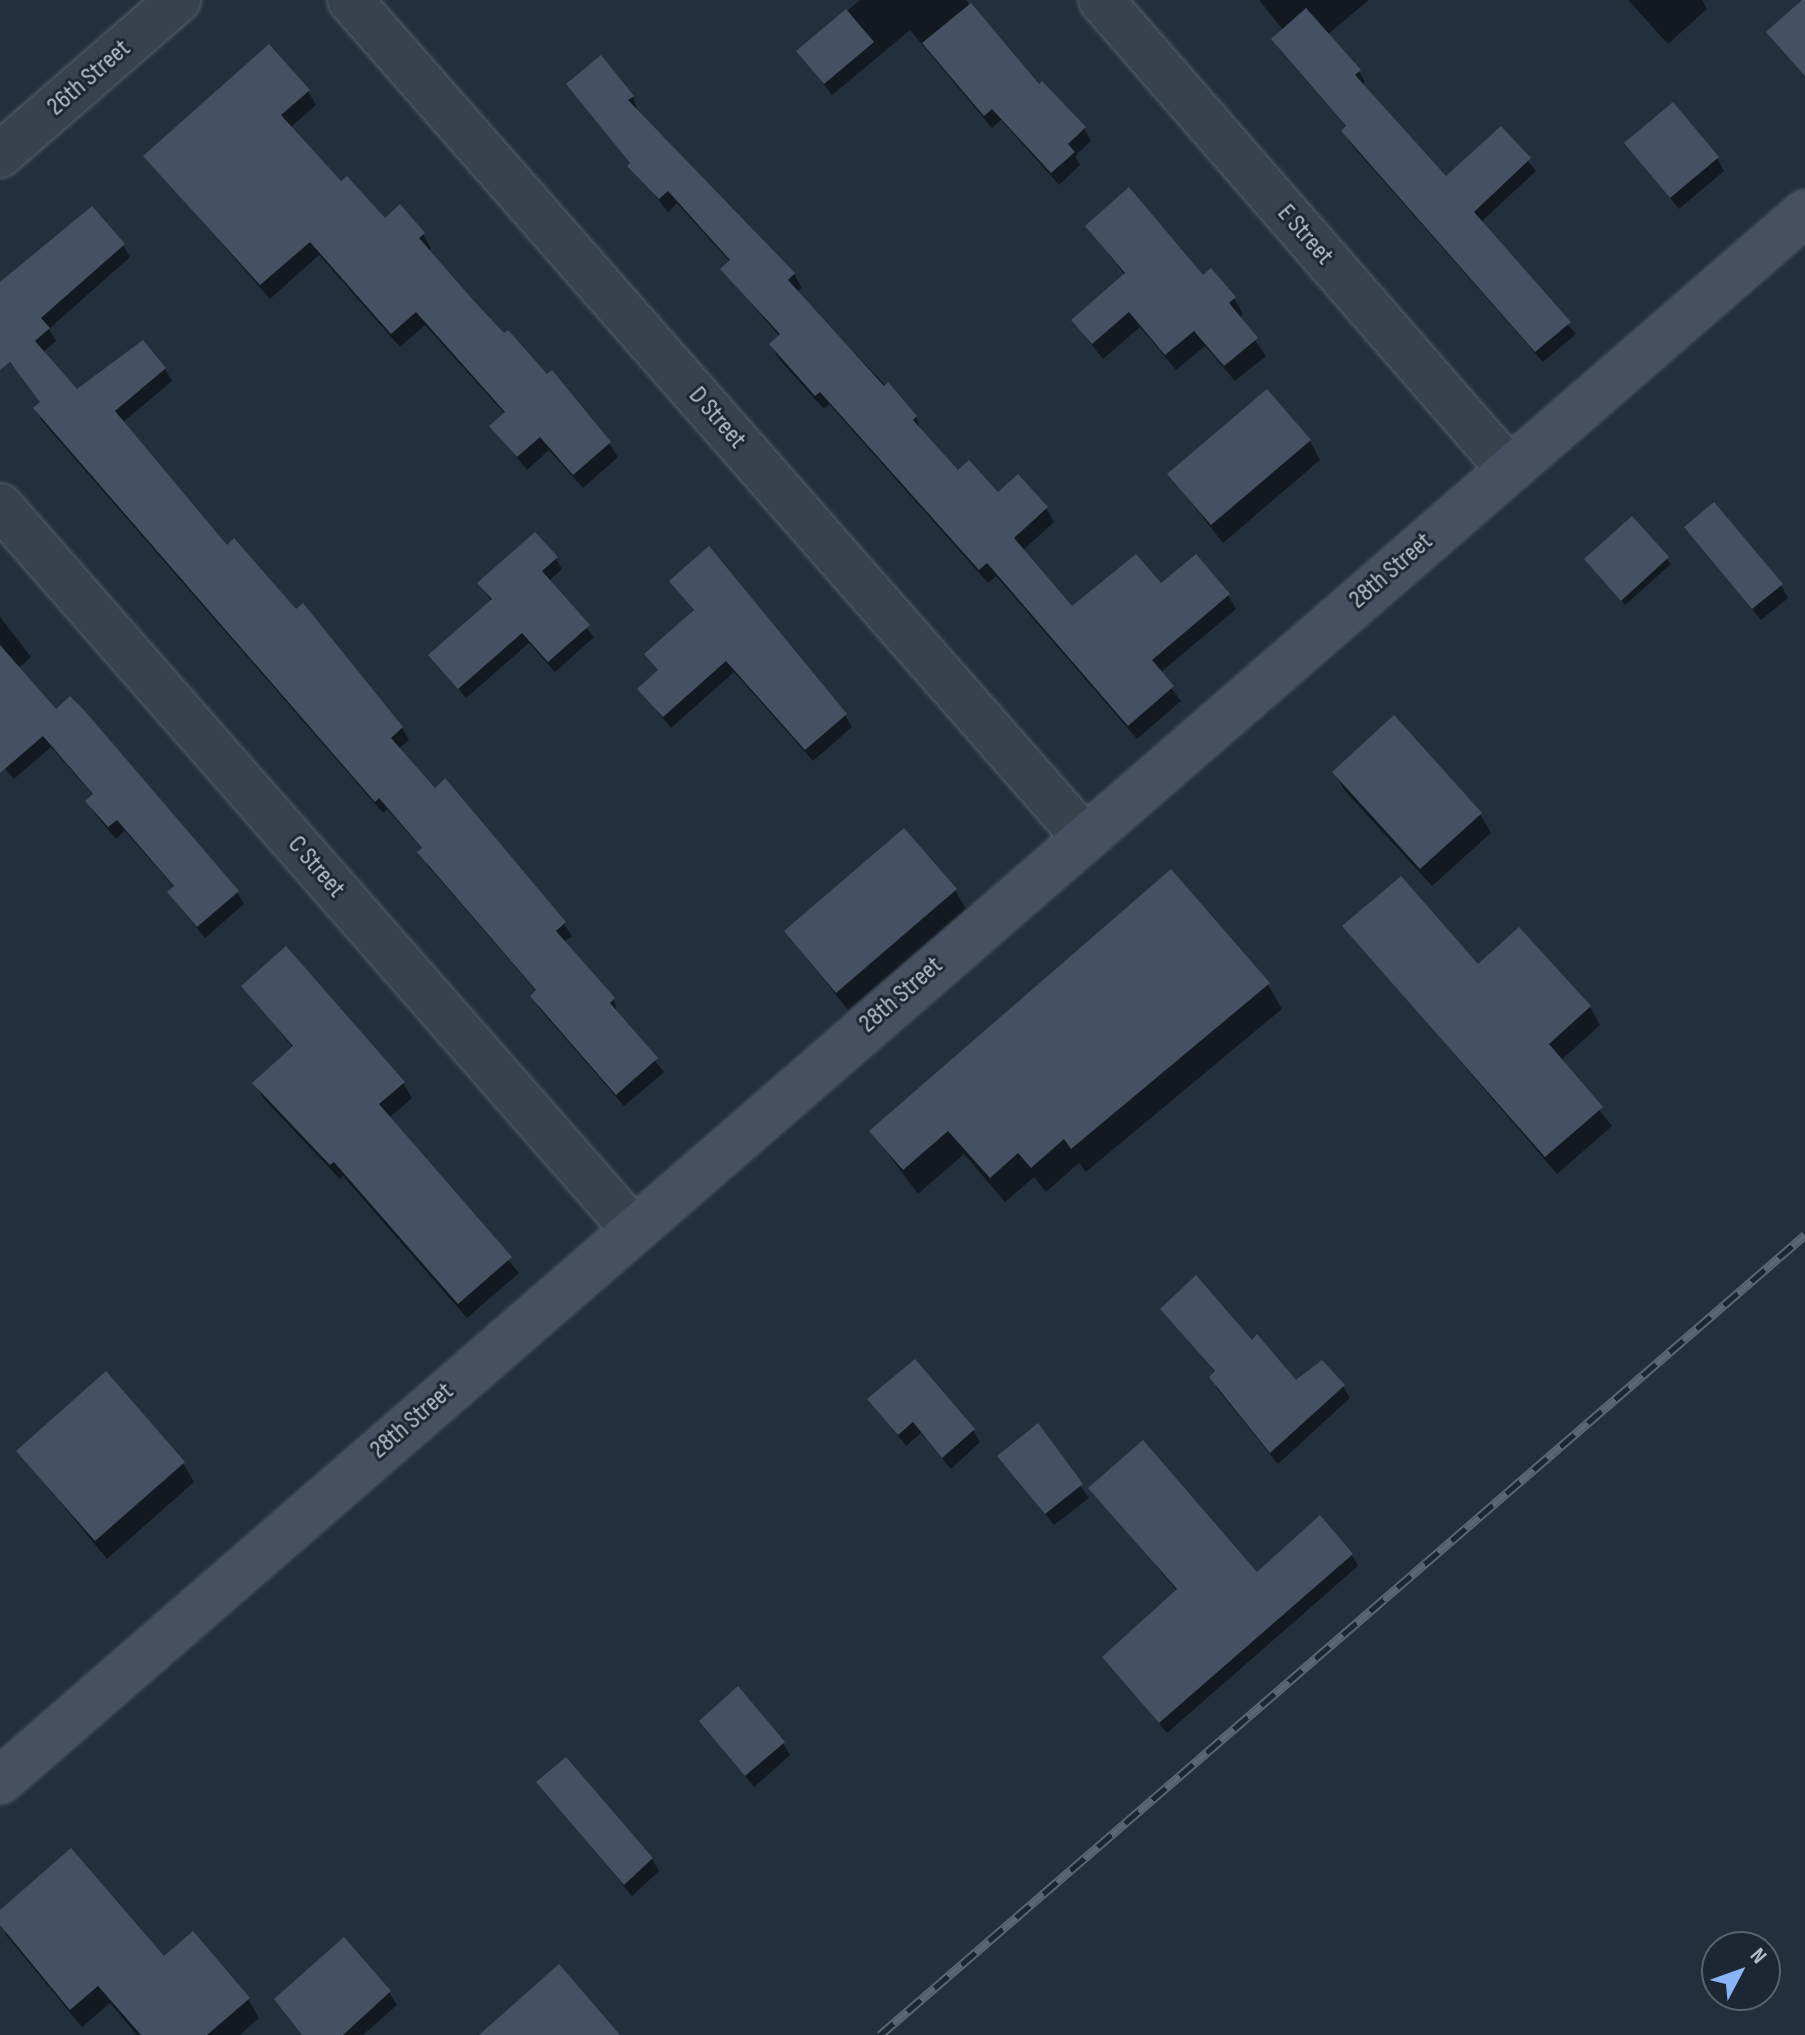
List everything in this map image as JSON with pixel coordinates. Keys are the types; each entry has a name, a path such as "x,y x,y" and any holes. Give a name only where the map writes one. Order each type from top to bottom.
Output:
{"main road":[{"name":"28th Street","path":"0,1781 632,1228 1805,213"}],"street":[{"name":"26th Street","path":"0,155 178,0"},
{"name":"D Street","path":"350,0 1084,837"},
{"name":"E Street","path":"1101,0 1509,469"},
{"name":"C Street","path":"0,506 632,1228"}],"building":[{"path":"1805,0 1805,76 1766,32"},
{"path":"971,3 1039,84 1042,81 1086,127 1068,144 1075,152 1051,173 992,109 984,116 922,43"},
{"path":"1306,8 1361,70 1355,75 1446,176 1501,126 1531,158 1474,212 1571,322 1535,352 1341,131 1346,126 1271,39"},
{"path":"846,9 874,42 824,84 796,51"},
{"path":"269,44 310,90 281,115 341,181 347,176 385,218 400,204 425,233 419,238 473,300 504,333 508,330 547,374 552,370 611,442 573,475 540,437 517,457 489,426 505,412 416,312 391,334 310,242 260,285 143,156"},
{"path":"601,55 634,96 628,100 795,273 788,280 884,386 888,382 917,416 913,420 958,470 969,460 998,492 1018,474 1048,507 1014,538 1072,606 1136,554 1161,583 1196,554 1230,594 1152,660 1174,686 1128,726 987,563 979,570 820,392 815,396 769,344 780,334 720,269 730,260 668,191 659,199 627,166 630,163 566,84"},
{"path":"1673,102 1719,157 1670,198 1624,143"},
{"path":"1129,187 1203,275 1211,268 1236,297 1229,303 1258,338 1224,366 1194,331 1165,355 1129,312 1092,344 1071,320 1125,273 1085,226"},
{"path":"92,206 125,244 41,318 50,328 35,341 77,389 143,340 166,368 115,411 227,545 234,538 296,609 303,603 403,727 391,738 435,788 445,778 566,922 556,931 615,998 610,1003 658,1058 616,1095 530,996 536,990 417,852 422,848 379,798 375,802 33,408 40,402 10,362 0,370 0,282"},
{"path":"1267,389 1311,440 1211,525 1167,474"},
{"path":"1714,502 1783,584 1752,609 1684,527"},
{"path":"1632,516 1669,557 1621,601 1584,559"},
{"path":"535,532 558,557 542,571 590,625 548,662 522,633 458,689 428,655 492,599 477,583"},
{"path":"709,546 847,714 805,750 726,661 663,717 637,689 658,670 644,654 694,610 669,581"},
{"path":"0,645 56,709 70,696 84,710 239,891 197,927 167,892 174,886 117,820 108,827 85,801 93,794 43,736 0,773"},
{"path":"1394,715 1482,813 1420,869 1332,772"},
{"path":"904,828 957,889 836,993 784,931"},
{"path":"1171,869 1270,983 1071,1149 1064,1139 1031,1168 1018,1153 990,1178 948,1131 903,1170 869,1131"},
{"path":"1401,876 1478,964 1519,927 1591,1006 1549,1044 1603,1107 1545,1157 1342,926"},
{"path":"286,946 405,1082 379,1104 512,1257 458,1304 334,1162 330,1165 252,1083 293,1046 241,986"},
{"path":"1196,1275 1252,1340 1257,1334 1296,1380 1322,1360 1345,1385 1270,1453 1209,1377 1215,1371 1160,1309"},
{"path":"915,1359 975,1429 942,1458 913,1422 898,1435 867,1399"},
{"path":"106,1371 185,1462 95,1541 16,1451"},
{"path":"1038,1423 1083,1484 1045,1514 997,1456"},
{"path":"1143,1440 1257,1572 1320,1515 1353,1554 1159,1723 1102,1657 1177,1589 1088,1488"},
{"path":"738,1686 785,1742 745,1776 699,1721"},
{"path":"566,1757 653,1858 624,1885 536,1782"},
{"path":"71,1848 164,1956 193,1931 250,1998 207,2035 141,2035 98,1986 70,2010 0,1925 0,1910"},
{"path":"344,1937 391,1991 343,2035 302,2035 274,1999"},
{"path":"559,1964 620,2035 479,2035"}],"railway":[{"path":"880,2035 1805,1235"}]}
